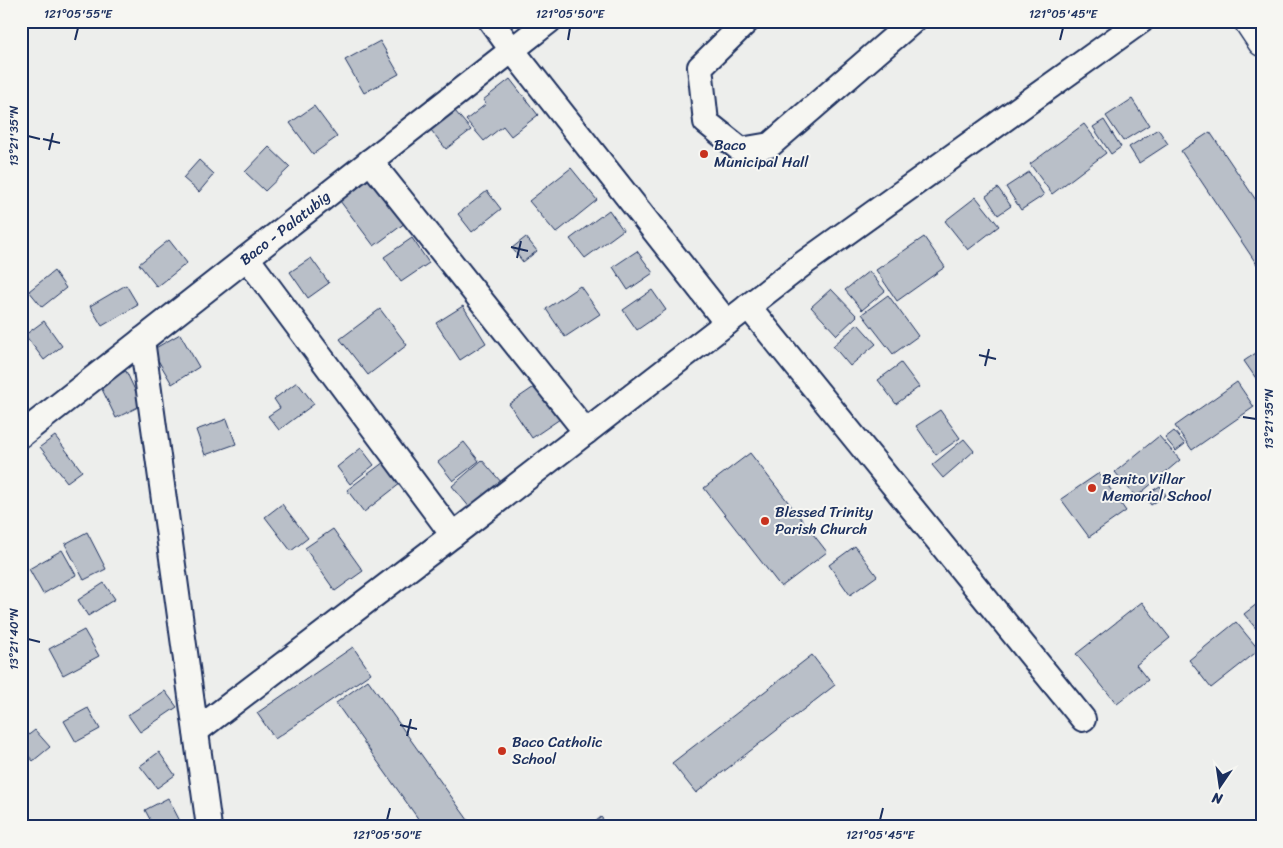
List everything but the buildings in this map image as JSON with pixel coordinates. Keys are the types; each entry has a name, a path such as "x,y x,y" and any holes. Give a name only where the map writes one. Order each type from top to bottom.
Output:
{"main road":[{"path":"1248,21 1262,42"}],"street":[{"path":"491,21 727,323"},
{"name":"Baco - Palatubig","path":"21,435 549,21"},
{"path":"747,21 700,67 706,122 741,150 770,145 913,21"},
{"path":"196,731 804,263 1141,21"},
{"path":"370,161 586,432"},
{"path":"247,258 453,535"},
{"path":"748,306 1083,719"},
{"path":"142,340 209,827"}],"place":[{"name":"Baco Municipal Hall","path":"704,154"},
{"name":"Benito Villar Memorial School","path":"1092,488"},
{"name":"Blessed Trinity Parish Church","path":"765,521"},
{"name":"Baco Catholic School","path":"502,751"}]}
